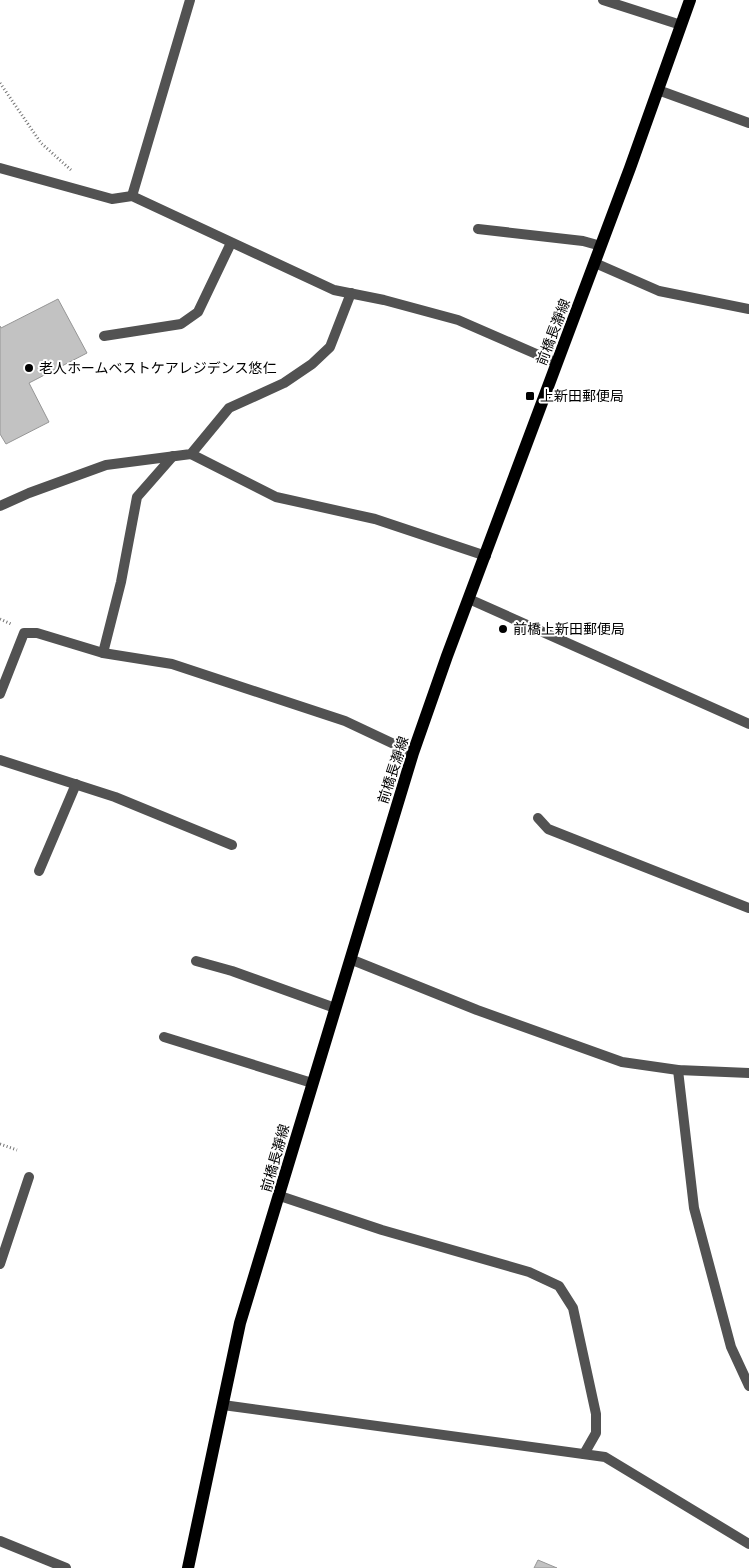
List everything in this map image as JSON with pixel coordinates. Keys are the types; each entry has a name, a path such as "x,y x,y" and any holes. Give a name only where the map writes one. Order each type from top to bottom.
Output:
{"main road":[{"name":"前橋長瀞線","path":"188,1568 240,1323 413,753 595,263 690,0"}],"street":[{"path":"132,196 190,0"},
{"path":"604,0 681,25"},
{"path":"658,90 749,122"},
{"path":"0,168 112,199 132,196 334,290 352,292 458,320 557,363"},
{"path":"478,229 583,241 601,246"},
{"path":"104,336 181,324 198,312 231,243"},
{"path":"595,263 660,291 749,309"},
{"path":"191,454 229,408 284,383 312,364 330,347 352,292"},
{"path":"0,506 29,493 106,465 191,454 276,496 375,519 486,556"},
{"path":"103,653 121,582 137,497 172,456"},
{"path":"470,599 749,724"},
{"path":"0,694 24,633 37,633 103,653 172,664 259,691 345,721 413,753"},
{"path":"0,760 115,797 232,845"},
{"path":"39,871 76,784"},
{"path":"538,818 548,829 749,908"},
{"path":"350,959 603,1057 637,1065 678,1070 749,1073"},
{"path":"196,961 232,971 335,1008"},
{"path":"164,1038 312,1083"},
{"path":"678,1070 694,1208 730,1347 749,1386"},
{"path":"0,1264 29,1177"},
{"path":"280,1196 391,1233 529,1272 560,1286 573,1308 596,1414 596,1432 584,1454"},
{"path":"222,1405 605,1457 749,1544"},
{"path":"0,1541 44,1564 66,1568"}],"path":[{"path":"0,83 41,143 68,165 71,170 66,187"},
{"path":"0,1144 17,1150"}],"building":[{"name":"老人ホームベストケアレジデンス悠仁","path":"58,299 87,353 29,383 49,422 6,444 0,434 0,326 1,328"},
{"path":"538,1560 557,1568 534,1568"}],"place":[{"name":"老人ホームベストケアレジデンス悠仁","path":"29,368"},
{"name":"上新田郵便局","path":"530,396"},
{"name":"前橋上新田郵便局","path":"503,629"}]}
